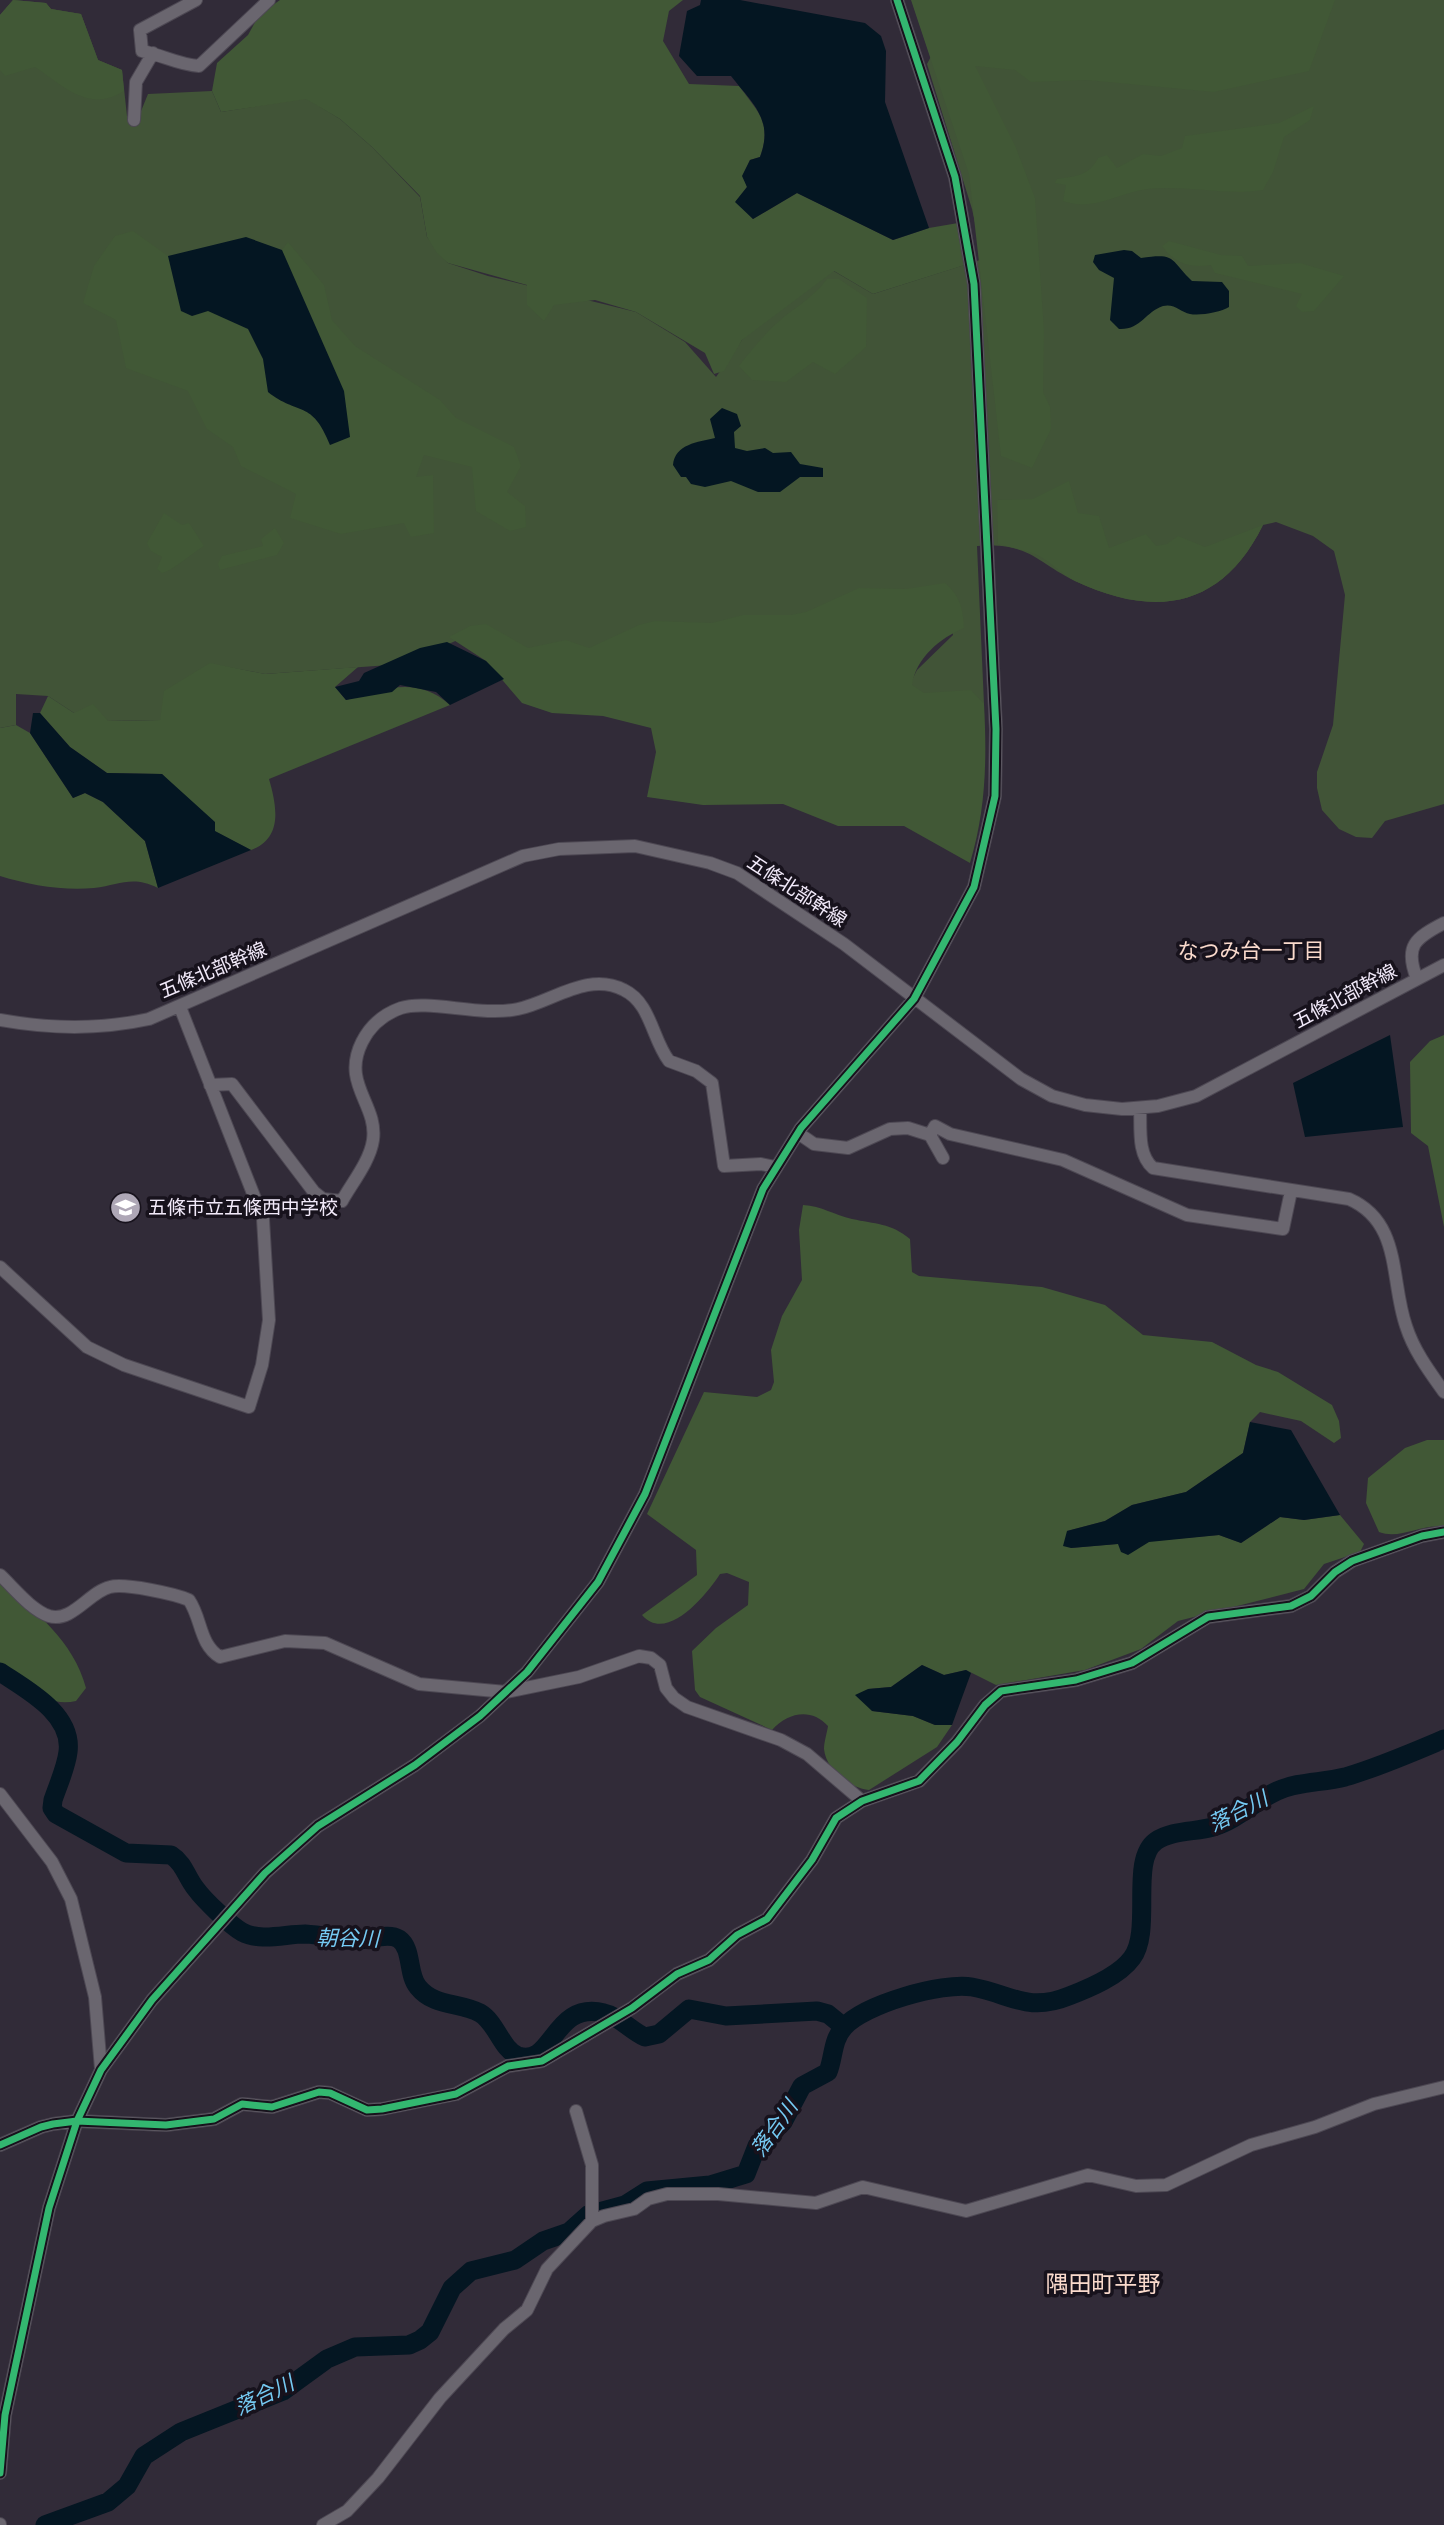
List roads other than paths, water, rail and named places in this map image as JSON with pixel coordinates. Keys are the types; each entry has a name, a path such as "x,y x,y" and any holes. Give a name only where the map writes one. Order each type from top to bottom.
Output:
{"street":[{"path":"196,0 140,30 142,51 182,65 199,66 269,0"},
{"path":"0,2473 5,2415 55,2184 76,2121 101,2070 138,2018 218,1924 317,1826 449,1741 506,1692 579,1610 629,1527 645,1494 750,1217 775,1167 798,1133 914,999 974,887 995,796 996,729 974,284 956,177 897,0"},
{"path":"134,120 136,82 153,53"},
{"name":"五條北部幹線","path":"0,1020 44,1027 98,1027 149,1019 523,856 559,849 617,846 652,848 737,873 844,944 1021,1079 1052,1096 1085,1105 1140,1108 1186,1099 1217,1086 1444,965"},
{"path":"1417,979 1411,955 1413,944 1421,935 1444,923"},
{"path":"210,1084 232,1084 314,1192 323,1199 342,1201 369,1153 373,1139 373,1126 355,1080 356,1062 369,1030 385,1014 404,1007 502,1012 544,1002 580,986 610,985 625,990 639,1002 669,1061 705,1076 712,1083 724,1166 761,1164 775,1167"},
{"path":"0,1267 87,1347 124,1365 249,1407 262,1365 270,1320 265,1239 254,1193 180,1007"},
{"path":"1140,1108 1143,1155 1153,1168 1349,1199 1377,1218 1390,1244 1401,1309 1411,1340 1444,1392"},
{"path":"798,1133 814,1144 848,1148 890,1129 933,1130 1063,1160 1163,1206 1196,1217 1283,1228 1292,1191"},
{"path":"933,1130 943,1158"},
{"path":"0,2145 41,2127 76,2121 166,2124 204,2120 225,2116 242,2104 272,2107 319,2092 330,2092 367,2109 443,2098 468,2089 508,2066 542,2061 615,2017 677,1974 709,1960 737,1935 767,1919 812,1860 836,1818 862,1801 919,1781 957,1742 985,1705 1002,1691 1076,1680 1132,1663 1197,1622 1222,1614 1291,1606 1311,1596 1335,1572 1352,1561 1422,1536 1444,1532"},
{"path":"0,1575 42,1613 52,1617 62,1618 110,1587 124,1586 190,1600 205,1643 220,1657 276,1643 306,1640 334,1646 419,1684 506,1692 579,1676 639,1656 651,1658 660,1665 666,1688 687,1707 781,1740 807,1754 862,1801"},
{"path":"0,1794 52,1862 71,1899 95,1997 101,2070"},
{"path":"323,2525 346,2511 370,2486 440,2398 504,2329 521,2317 547,2269 592,2221 634,2209 648,2199 667,2194 718,2194 816,2203 863,2187 967,2211 1088,2175 1152,2187 1166,2185 1251,2145 1302,2131 1374,2104 1444,2087"},
{"path":"576,2111 590,2153 592,2221"}],"water":[{"path":"701,0 740,0 865,23 881,36 886,51 885,102 929,228 893,240 797,193 753,219 735,202 747,187 742,176 750,160 760,157 764,144 763,122 754,104 731,76 697,76 679,56 687,11 700,5"},
{"path":"246,237 282,250 344,391 350,437 330,445 323,430 310,414 268,392 263,359 248,329 208,311 192,316 181,311 168,256"},
{"path":"1132,251 1141,258 1167,257 1192,281 1222,282 1229,291 1229,307 1216,312 1194,314 1163,306 1133,327 1119,329 1110,320 1114,278 1099,270 1093,262 1095,255"},
{"path":"722,408 737,414 741,426 734,432 735,448 747,451 765,448 773,453 791,452 800,464 823,468 823,477 800,477 780,492 758,492 731,481 705,487 691,484 686,477 681,477 673,465 675,458 678,452 688,445 715,438 710,419"},
{"path":"447,642 486,661 504,679 450,705 436,692 400,685 392,692 346,700 335,687 359,681 364,673 420,648"},
{"path":"33,713 40,713 70,747 107,773 162,774 215,822 215,831 251,850 158,888 145,841 103,802 85,793 73,798 30,733"},
{"path":"1390,1035 1403,1127 1305,1137 1293,1083"},
{"path":"1250,1422 1291,1430 1340,1515 1304,1520 1280,1517 1241,1543 1219,1535 1149,1542 1128,1555 1121,1552 1118,1544 1071,1548 1063,1546 1067,1531 1105,1521 1132,1505 1186,1492 1243,1453"},
{"path":"922,1665 944,1675 966,1670 971,1673 952,1725 935,1725 913,1716 872,1711 855,1695 868,1689 891,1687"}],"waterway":[{"name":"朝谷川","path":"0,1672 46,1704 56,1715 68,1738 64,1770 53,1800 52,1808 56,1814 126,1853 171,1855 211,1906 237,1929 249,1935 265,1937 305,1934 358,1940 390,1936 399,1939 406,1949 415,1982 424,1993 431,1998 464,2007 486,2017 507,2048 518,2056 530,2057 539,2053 564,2024 574,2016 587,2012 609,2015 645,2037 659,2034 689,2009 726,2016 817,2011 828,2014 844,2027"},
{"name":"落合川","path":"45,2525 108,2502 127,2486 144,2456 181,2432 283,2391 327,2359 355,2347 409,2345 420,2340 430,2332 452,2288 471,2271 515,2260 543,2241 569,2232 588,2215 625,2205 647,2191 710,2185 746,2174 757,2146 783,2122 802,2086 828,2072 840,2032 854,2018 869,2010 905,1996 959,1986 1042,2003 1069,1996 1112,1976 1132,1958 1138,1946 1144,1863 1148,1850 1162,1837 1213,1827 1285,1788 1345,1777 1444,1739"}],"place":[{"name":"五條市立五條西中学校","path":"125,1207"}],"district":[{"name":"なつみ台一丁目","path":"1251,950"},
{"name":"隅田町平野","path":"1103,2284"}]}
